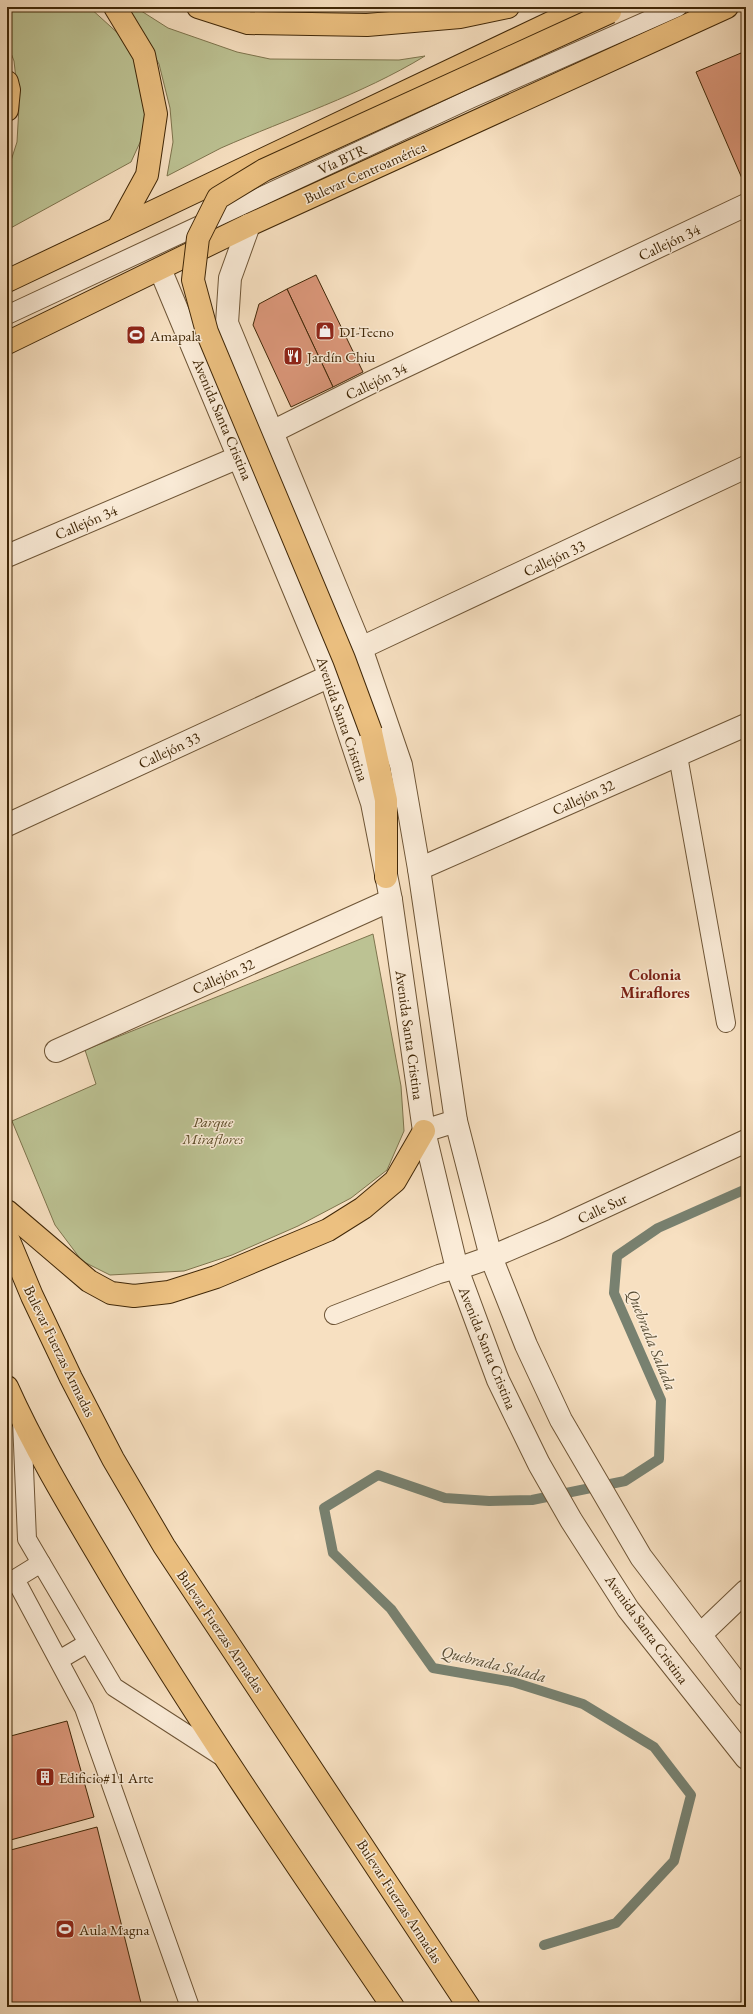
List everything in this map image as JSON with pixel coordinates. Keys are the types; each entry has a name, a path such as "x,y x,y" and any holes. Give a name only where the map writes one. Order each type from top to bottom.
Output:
{"main road":[{"path":"115,7 144,55 156,114 147,175 118,228"},
{"path":"198,7 248,23 367,25 460,17 508,7"},
{"path":"7,280 584,7"},
{"name":"Bulevar Centroamérica","path":"7,343 249,225 727,7"},
{"path":"386,877 386,800 371,732 344,659 207,332 193,280 198,238 218,198 264,170 613,10"},
{"path":"7,82 9,90 7,110"},
{"path":"7,1211 89,1281 111,1293 134,1296 169,1292 216,1277 328,1230 364,1208 395,1181 424,1131"},
{"name":"Bulevar Fuerzas Armadas","path":"7,1236 32,1296 71,1378 114,1459 164,1546 469,2007"},
{"path":"7,1387 22,1420 79,1521 152,1644 225,1758 393,2007"}],"street":[{"name":"Callejón 34","path":"7,556 240,457 272,432 372,382 746,205"},
{"path":"249,225 230,278 227,323 361,648 401,765 419,869 456,1121 491,1257 526,1346 561,1420 642,1557 746,1694"},
{"name":"Avenida Santa Cristina","path":"160,269 240,457 330,676 372,803 391,900 424,1131 457,1269 498,1380 539,1464 571,1520 628,1609 746,1758"},
{"name":"Callejón 33","path":"361,648 746,467"},
{"name":"Callejón 33","path":"7,825 330,676"},
{"name":"Callejón 32","path":"419,869 746,725"},
{"name":"Callejón 32","path":"56,1051 391,900"},
{"path":"424,1131 456,1121"},
{"name":"Calle Sur","path":"457,1269 491,1257 746,1141"},
{"path":"700,1635 746,1591"}],"lane":[{"name":"Vía BTR","path":"7,315 470,99 678,7"},
{"path":"678,756 726,1023"},
{"path":"334,1315 439,1274 457,1269"},
{"path":"22,1420 27,1539 114,1687 225,1758"},
{"path":"41,1563 15,1579 84,1708 190,2007"},
{"path":"59,1660 88,1643"}],"green space":[{"path":"7,7 89,7 132,46 145,113 142,138 131,162 7,230 7,173 17,142 19,106 14,61 7,43"},
{"path":"125,7 135,7 168,28 237,52 270,59 399,60 425,56 376,83 221,148 167,176 173,142 170,108 159,64 136,23"},
{"name":"Parque Miraflores","path":"373,934 401,1086 404,1131 387,1170 351,1198 298,1226 232,1255 184,1271 110,1275 82,1261 55,1225 12,1121 96,1084 85,1050"}],"building":[{"path":"741,53 746,65 746,182 744,183 696,72"},
{"name":"DI-Tecno","path":"316,275 363,372 333,387 287,289"},
{"name":"Jardín Chiu","path":"287,289 333,387 291,407 253,325 259,304"},
{"name":"Edificio#11 Arte","path":"67,1721 94,1817 7,1841 7,1737"},
{"name":"Aula Magna","path":"97,1827 142,2007 7,2007 7,1851"}],"waterway":[{"name":"Quebrada Salada","path":"544,1945 616,1923 674,1861 691,1795 654,1747 583,1704 513,1682 433,1668 391,1609 333,1553 324,1508 378,1475 445,1498 489,1501 532,1500 625,1481 659,1459 661,1400 614,1293 617,1256 658,1228 746,1189"}],"place":[{"name":"DI-Tecno","path":"325,331"},
{"name":"Amapala","path":"136,335"},
{"name":"Jardín Chiu","path":"293,356"},
{"name":"Edificio#11 Arte","path":"45,1777"},
{"name":"Aula Magna","path":"65,1929"}],"district":[{"name":"Colonia Miraflores","path":"655,983"}]}
